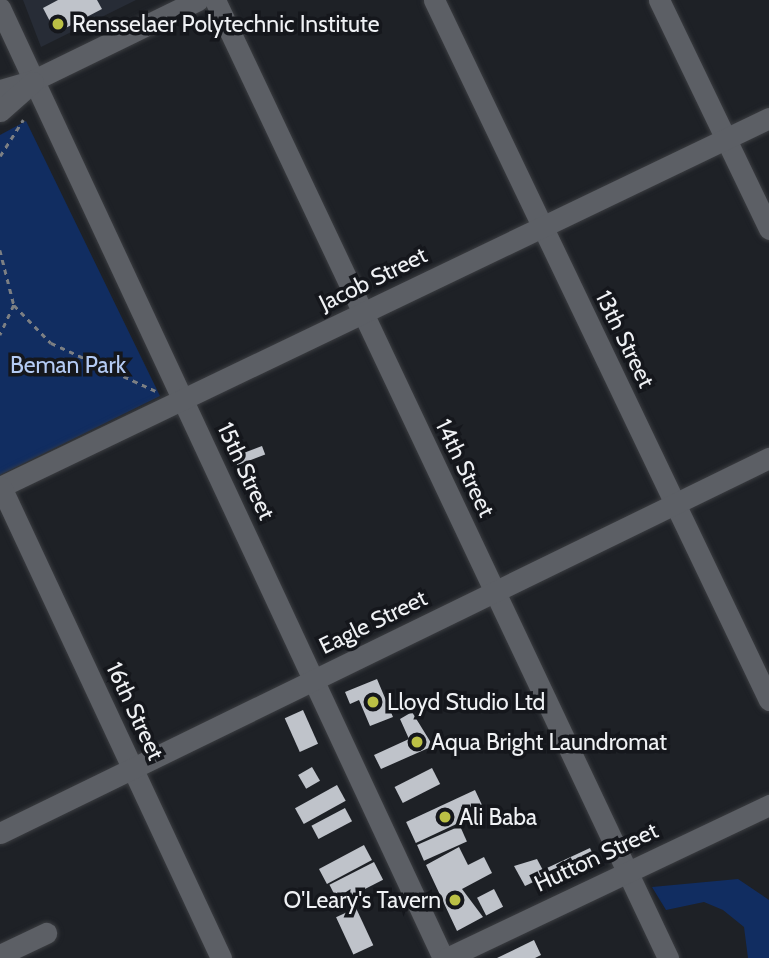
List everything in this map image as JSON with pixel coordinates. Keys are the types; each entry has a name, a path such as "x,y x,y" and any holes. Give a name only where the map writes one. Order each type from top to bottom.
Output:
{"street":[{"path":"0,90 34,80 198,0"},
{"name":"14th Street","path":"215,0 361,314 496,591 668,958"},
{"name":"13th Street","path":"434,0 769,700"},
{"path":"659,0 769,229"},
{"name":"15th Street","path":"0,8 445,958"},
{"path":"0,111 34,80"},
{"name":"Jacob Street","path":"1,487 769,118"},
{"name":"Eagle Street","path":"0,833 132,766 769,458"},
{"name":"16th Street","path":"1,487 220,958"},
{"name":"Hutton Street","path":"445,958 769,805"},
{"path":"2,954 46,933"}],"path":[{"path":"0,156 23,120"},
{"path":"0,250 14,305 51,343 159,392"},
{"path":"0,335 14,305"}],"shaded area":[{"name":"Rensselaer Polytechnic Institute","path":"23,0 136,0 41,47"}],"green space":[{"name":"Beman Park","path":"26,121 160,396 0,475 0,135"},
{"path":"738,879 769,900 769,958 748,958 744,927 723,910 704,902 666,910 652,887"}],"building":[{"path":"58,0 97,0 102,9 56,33 43,8"},
{"path":"262,446 265,454 237,465 234,457"},
{"name":"Lloyd Studio Ltd","path":"377,679 393,717 370,726 359,700 350,704 345,692"},
{"path":"303,710 318,744 300,752 285,718"},
{"name":"Aqua Bright Laundromat","path":"412,712 433,746 381,769 374,755 409,739 400,719"},
{"path":"312,767 320,781 306,789 298,775"},
{"path":"432,768 440,784 403,803 395,787"},
{"path":"337,785 346,801 304,824 295,808"},
{"name":"Ali Baba","path":"475,790 485,811 416,843 406,822"},
{"path":"345,808 352,821 318,839 311,826"},
{"path":"460,826 467,842 424,861 417,845"},
{"path":"364,845 372,860 327,884 319,869"},
{"path":"459,847 468,865 484,857 492,873 462,889 483,917 457,931 426,865"},
{"path":"590,848 598,865 555,885 547,868"},
{"path":"537,859 546,876 525,886 514,866"},
{"path":"374,862 383,880 339,903 329,885"},
{"path":"494,889 503,907 486,915 477,898"},
{"path":"356,908 373,945 353,954 336,917"},
{"path":"534,940 541,955 535,958 497,958"}],"place":[{"name":"Rensselaer Polytechnic Institute","path":"58,24"},
{"name":"Lloyd Studio Ltd","path":"373,702"},
{"name":"Aqua Bright Laundromat","path":"417,742"},
{"name":"Ali Baba","path":"445,817"},
{"name":"O'Leary's Tavern","path":"455,900"}]}
